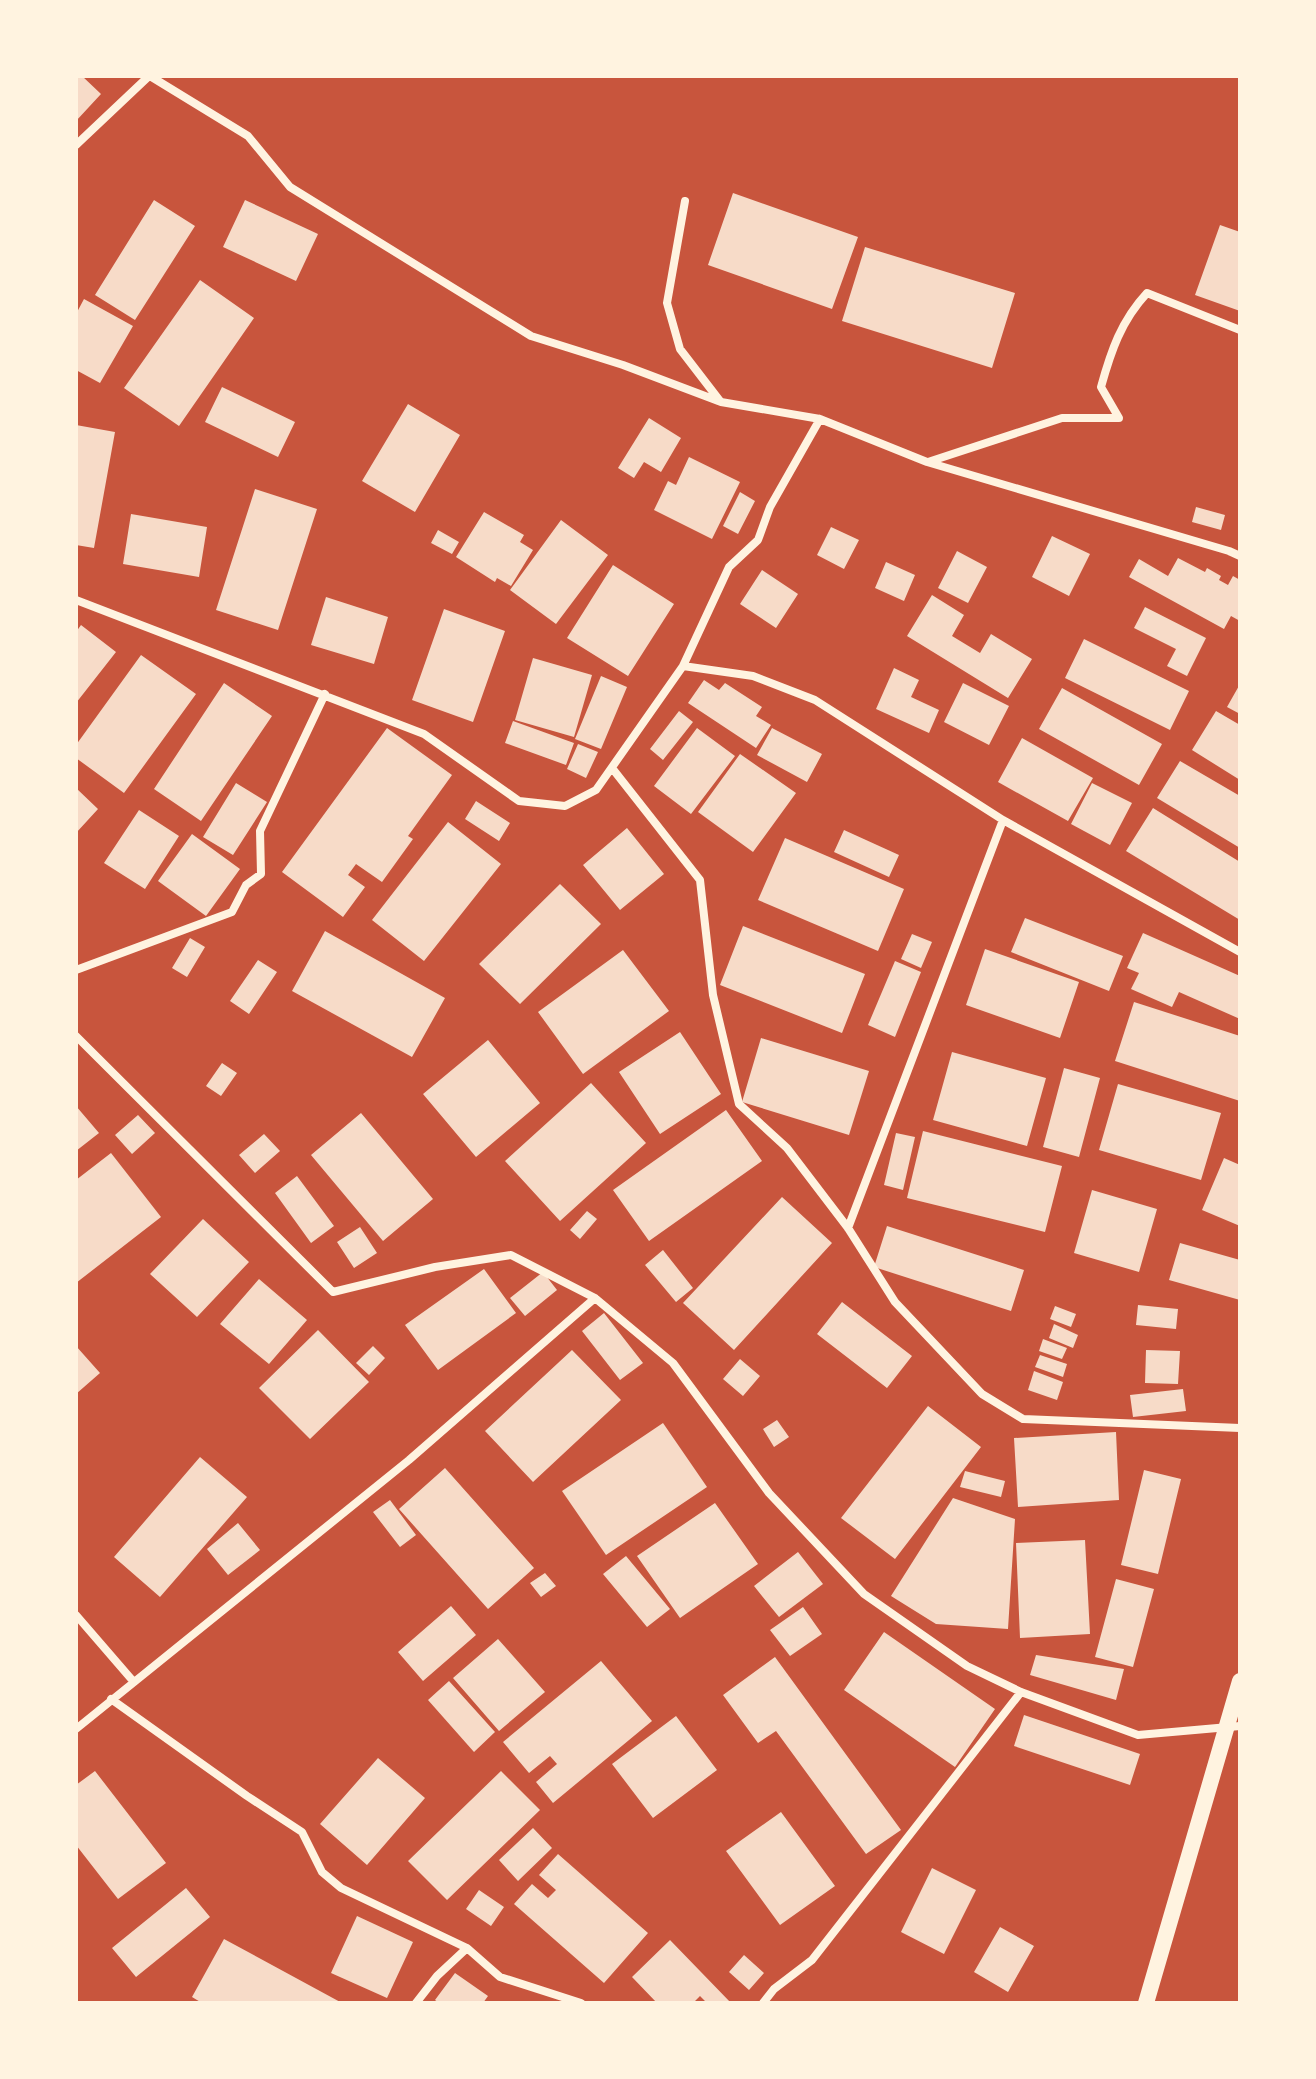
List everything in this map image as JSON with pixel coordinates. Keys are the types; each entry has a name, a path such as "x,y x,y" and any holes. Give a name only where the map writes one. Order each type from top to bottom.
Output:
{"main road":[{"path":"1146,2003 1234,1727 1240,1681"}],"street":[{"path":"76,145 150,76 248,136 290,187 531,336 623,365 721,402 820,419 927,462 1240,556"},
{"path":"685,201 667,303 680,349 721,402"},
{"path":"927,462 1062,418 1119,418 1101,387 1113,344 1132,310 1147,293 1240,330"},
{"path":"76,600 424,734 519,801 565,806 596,790 683,666 729,567 758,540 770,507 820,419"},
{"path":"683,666 753,676 815,700 1003,820 1240,952"},
{"path":"76,970 232,912 246,885 261,874 260,831 325,694"},
{"path":"612,768 700,880 713,995 739,1104 787,1148 848,1228 895,1302 982,1394 1023,1419 1240,1428"},
{"path":"848,1228 1003,820"},
{"path":"76,1036 333,1292 435,1267 511,1255 595,1298 673,1363 769,1493 864,1594 967,1666 1021,1692 1138,1735 1234,1727"},
{"path":"76,1729 409,1460 595,1298"},
{"path":"76,1615 133,1681"},
{"path":"763,2003 774,1989 812,1960 1021,1692"},
{"path":"111,1699 302,1832 322,1872 341,1888 467,1948 500,1977 581,2003"},
{"path":"416,2003 437,1976 467,1948"}],"building":[{"path":"76,76 82,76 101,94 76,121"},
{"path":"733,193 858,237 832,309 708,265"},
{"path":"154,200 195,226 135,320 95,295"},
{"path":"245,200 318,234 296,281 223,247"},
{"path":"1220,225 1240,232 1240,311 1195,295"},
{"path":"865,247 1015,293 992,368 842,321"},
{"path":"200,280 254,318 179,426 124,388"},
{"path":"84,299 133,326 100,383 76,370 76,314"},
{"path":"222,387 295,422 278,457 205,422"},
{"path":"408,404 460,435 415,512 362,481"},
{"path":"649,418 681,438 661,472 644,462 634,478 618,468"},
{"path":"76,425 115,432 94,548 76,545"},
{"path":"689,457 740,482 712,539 654,510 668,481 676,485"},
{"path":"255,489 317,509 278,630 216,610"},
{"path":"740,492 755,501 738,534 723,526"},
{"path":"1196,507 1225,515 1221,530 1192,522"},
{"path":"484,512 524,535 520,542 533,550 511,586 497,578 495,582 456,557"},
{"path":"131,514 207,527 199,577 123,564"},
{"path":"561,520 608,555 556,624 510,590"},
{"path":"831,527 859,540 844,569 817,555"},
{"path":"438,530 459,542 452,554 431,543"},
{"path":"1052,536 1090,554 1069,596 1032,577"},
{"path":"957,551 987,567 968,603 938,588"},
{"path":"1178,558 1205,572 1207,568 1221,576 1219,580 1228,585 1233,576 1240,580 1240,621 1231,616 1224,629 1129,577 1139,559 1168,576"},
{"path":"886,562 915,575 904,601 875,588"},
{"path":"613,565 674,604 628,676 567,638"},
{"path":"762,570 798,594 776,628 740,604"},
{"path":"932,595 964,615 952,636 980,653 991,634 1032,659 1008,698 907,636"},
{"path":"326,597 388,617 374,664 311,645"},
{"path":"1145,607 1206,638 1187,676 1167,666 1176,649 1134,628"},
{"path":"444,609 505,631 473,722 412,700"},
{"path":"81,625 116,652 76,703 76,632"},
{"path":"1084,639 1189,691 1170,730 1065,678"},
{"path":"141,655 196,694 124,793 76,758 76,745"},
{"path":"533,658 592,675 574,737 515,720"},
{"path":"894,668 919,680 911,697 939,710 929,733 876,709"},
{"path":"601,676 627,687 601,749 575,739"},
{"path":"704,680 719,690 725,683 762,707 756,716 771,725 756,748 688,703"},
{"path":"224,683 272,716 201,821 154,789"},
{"path":"963,683 1009,706 989,745 944,722"},
{"path":"1240,684 1240,714 1227,707"},
{"path":"1062,688 1162,744 1139,785 1039,729"},
{"path":"679,711 693,722 663,760 650,749"},
{"path":"1216,711 1240,725 1240,780 1192,750"},
{"path":"513,721 574,743 566,765 505,743"},
{"path":"387,728 452,775 408,836 413,839 382,882 356,864 348,875 365,887 343,917 282,872"},
{"path":"697,728 735,756 691,814 654,786"},
{"path":"772,728 822,754 807,782 757,755"},
{"path":"1022,738 1093,778 1068,821 998,782"},
{"path":"578,744 598,752 586,778 567,769"},
{"path":"740,754 796,793 753,852 698,812"},
{"path":"1180,761 1240,796 1240,848 1157,798"},
{"path":"236,783 267,802 233,855 203,837"},
{"path":"1092,783 1132,803 1110,845 1071,824"},
{"path":"76,788 98,809 76,833"},
{"path":"476,801 510,823 499,841 465,819"},
{"path":"1153,808 1240,862 1240,920 1126,851"},
{"path":"139,810 179,836 145,889 104,863"},
{"path":"448,822 501,864 424,961 372,920"},
{"path":"627,828 664,874 620,910 583,865"},
{"path":"844,830 899,855 889,877 834,852"},
{"path":"192,834 240,869 206,916 158,881"},
{"path":"785,838 904,889 878,951 758,900"},
{"path":"560,884 601,924 520,1004 479,964"},
{"path":"1025,918 1123,956 1109,991 1011,952"},
{"path":"743,926 865,974 842,1033 720,985"},
{"path":"325,931 445,998 412,1057 292,991"},
{"path":"1143,933 1240,976 1240,1019 1179,992 1172,1007 1131,989 1139,973 1127,968"},
{"path":"912,934 932,942 921,968 901,959"},
{"path":"190,938 205,947 187,977 172,968"},
{"path":"985,949 1079,982 1060,1038 966,1005"},
{"path":"623,950 669,1011 583,1074 538,1012"},
{"path":"258,960 277,972 249,1014 230,1001"},
{"path":"895,961 921,972 895,1037 868,1025"},
{"path":"1134,1002 1240,1036 1240,1101 1115,1061"},
{"path":"680,1032 721,1094 660,1134 619,1072"},
{"path":"761,1038 869,1071 849,1135 742,1102"},
{"path":"488,1040 540,1103 476,1157 423,1094"},
{"path":"952,1052 1046,1078 1027,1146 933,1120"},
{"path":"222,1063 237,1073 221,1096 206,1086"},
{"path":"1064,1068 1100,1078 1079,1157 1043,1147"},
{"path":"591,1083 646,1143 560,1221 505,1161"},
{"path":"1118,1084 1221,1113 1201,1180 1099,1150"},
{"path":"76,1106 99,1133 76,1151"},
{"path":"726,1110 762,1161 649,1241 613,1190"},
{"path":"361,1113 433,1199 383,1241 311,1155"},
{"path":"138,1115 155,1133 132,1154 115,1135"},
{"path":"923,1131 1062,1166 1045,1232 907,1198"},
{"path":"896,1133 915,1137 903,1190 884,1185"},
{"path":"264,1134 280,1151 255,1173 239,1155"},
{"path":"111,1153 161,1217 76,1283 76,1180"},
{"path":"1224,1158 1240,1165 1240,1226 1202,1210"},
{"path":"297,1176 334,1226 311,1243 275,1193"},
{"path":"1092,1190 1157,1209 1139,1272 1074,1253"},
{"path":"782,1197 832,1243 734,1350 683,1303"},
{"path":"587,1211 597,1219 580,1239 570,1230"},
{"path":"203,1219 249,1262 197,1317 150,1274"},
{"path":"887,1226 1024,1270 1011,1311 874,1267"},
{"path":"360,1227 377,1253 354,1268 337,1242"},
{"path":"1180,1243 1240,1260 1240,1300 1169,1280"},
{"path":"663,1250 693,1288 676,1302 645,1265"},
{"path":"484,1269 516,1313 438,1370 405,1325"},
{"path":"543,1272 557,1290 525,1316 510,1298"},
{"path":"259,1279 307,1320 269,1364 220,1324"},
{"path":"842,1302 912,1356 887,1388 817,1334"},
{"path":"1138,1305 1178,1309 1176,1329 1136,1325"},
{"path":"1055,1306 1076,1314 1071,1327 1050,1319"},
{"path":"604,1313 643,1363 620,1380 582,1331"},
{"path":"1054,1324 1078,1335 1073,1348 1049,1338"},
{"path":"318,1330 369,1382 310,1439 259,1388"},
{"path":"1043,1339 1067,1348 1062,1359 1039,1351"},
{"path":"76,1346 100,1373 76,1394"},
{"path":"373,1346 385,1358 369,1375 356,1363"},
{"path":"572,1350 621,1400 533,1482 485,1431"},
{"path":"1146,1350 1180,1351 1178,1384 1145,1383"},
{"path":"1040,1355 1067,1364 1063,1377 1035,1367"},
{"path":"740,1359 760,1376 743,1396 723,1379"},
{"path":"1034,1371 1063,1382 1057,1400 1028,1390"},
{"path":"1183,1389 1186,1411 1133,1417 1130,1395"},
{"path":"928,1406 981,1447 895,1559 841,1518"},
{"path":"777,1420 789,1437 774,1447 763,1429"},
{"path":"663,1423 707,1487 606,1555 562,1491"},
{"path":"1116,1432 1119,1500 1018,1507 1014,1438"},
{"path":"200,1457 247,1497 160,1597 114,1557"},
{"path":"445,1468 534,1568 488,1609 399,1509"},
{"path":"1144,1470 1181,1479 1158,1574 1121,1565"},
{"path":"965,1471 1005,1481 1001,1497 960,1487"},
{"path":"953,1498 1015,1519 1008,1629 936,1624 891,1596"},
{"path":"390,1500 416,1535 400,1547 373,1512"},
{"path":"715,1503 758,1564 680,1618 637,1556"},
{"path":"238,1523 260,1550 228,1575 207,1549"},
{"path":"1085,1540 1090,1634 1020,1638 1016,1543"},
{"path":"798,1552 823,1584 779,1617 754,1586"},
{"path":"626,1556 670,1609 647,1627 603,1574"},
{"path":"545,1573 556,1586 541,1597 530,1583"},
{"path":"1116,1579 1154,1589 1133,1667 1095,1657"},
{"path":"451,1606 476,1635 423,1681 398,1652"},
{"path":"803,1607 822,1634 790,1656 770,1630"},
{"path":"884,1632 995,1709 955,1767 844,1690"},
{"path":"498,1639 545,1692 499,1731 453,1678"},
{"path":"1036,1655 1124,1669 1116,1700 1030,1675"},
{"path":"775,1657 901,1830 866,1854 776,1731 758,1743 723,1695"},
{"path":"601,1661 652,1721 553,1803 536,1782 557,1764 550,1756 529,1773 503,1742"},
{"path":"449,1681 495,1732 474,1752 428,1700"},
{"path":"1024,1715 1140,1754 1130,1785 1014,1746"},
{"path":"676,1716 717,1770 653,1818 612,1764"},
{"path":"378,1758 425,1798 367,1865 320,1824"},
{"path":"95,1771 166,1863 118,1899 76,1845 76,1785"},
{"path":"501,1771 540,1810 447,1900 408,1861"},
{"path":"781,1812 835,1886 780,1925 726,1851"},
{"path":"533,1828 552,1848 518,1881 499,1860"},
{"path":"558,1854 648,1933 604,1983 514,1904 532,1884 548,1898 556,1890 539,1875"},
{"path":"932,1868 976,1890 944,1954 901,1932"},
{"path":"186,1888 210,1917 136,1977 112,1948"},
{"path":"479,1890 504,1907 491,1926 466,1909"},
{"path":"357,1916 413,1942 387,1998 331,1973"},
{"path":"1000,1927 1034,1946 1008,1992 974,1972"},
{"path":"224,1939 342,2003 202,2003 192,1997"},
{"path":"670,1940 731,2003 707,2003 700,1996 693,2003 657,2003 632,1977"},
{"path":"744,1955 764,1973 749,1990 729,1972"},
{"path":"455,1973 488,1996 483,2003 439,2003 435,2000"}]}
